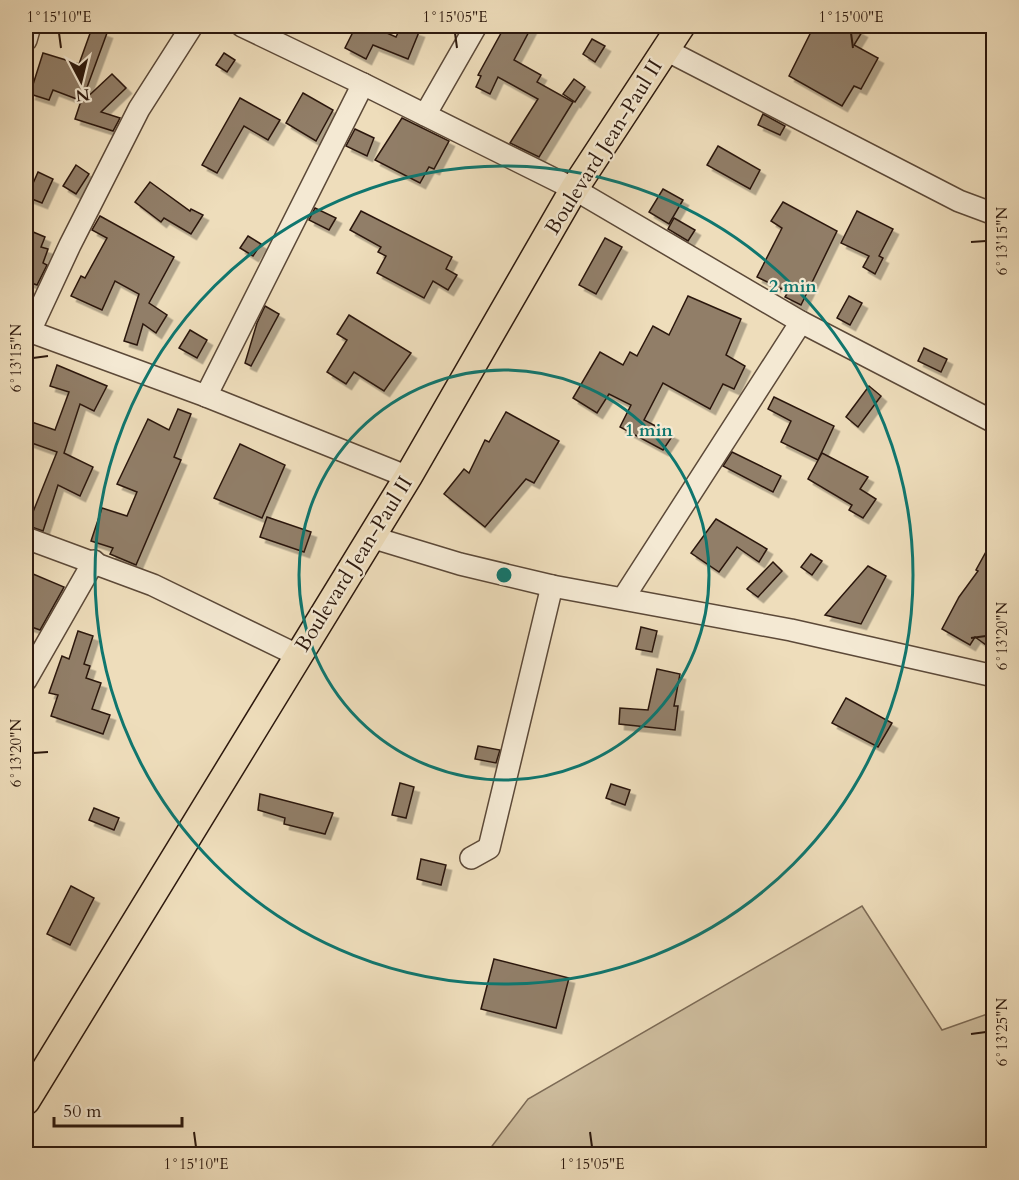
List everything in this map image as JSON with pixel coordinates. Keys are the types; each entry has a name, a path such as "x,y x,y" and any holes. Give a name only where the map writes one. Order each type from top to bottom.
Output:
{"main road":[{"name":"Boulevard Jean-Paul II","path":"26,1101 408,477 574,189 681,26"}],"street":[{"path":"26,40 30,26"},
{"path":"192,26 139,109 28,330 206,396 408,477"},
{"path":"242,26 574,189 801,322 993,422"},
{"path":"425,115 476,26"},
{"path":"666,50 959,201 993,214"},
{"path":"206,396 363,84"},
{"path":"624,597 801,322"},
{"path":"371,537 460,564 552,586 624,597 993,676"},
{"path":"26,538 94,561 203,608 297,655"},
{"path":"26,680 94,561"},
{"path":"471,858 489,848 552,586"}],"shaded area":[{"path":"862,906 942,1030 993,1012 993,1154 486,1154 528,1099"}],"building":[{"path":"356,26 371,26 396,37 401,26 419,32 408,59 373,45 366,59 345,48"},
{"path":"505,26 532,26 514,60 541,75 537,82 573,102 539,157 510,143 538,99 498,77 490,94 476,87 481,76 478,75"},
{"path":"814,26 851,26 862,32 854,45 878,58 861,89 854,86 842,106 789,76"},
{"path":"92,28 107,33 82,101 53,90 49,100 30,94 43,53 79,64"},
{"path":"592,39 605,46 595,62 583,54"},
{"path":"224,53 235,60 227,72 216,65"},
{"path":"112,74 126,88 101,112 120,118 113,131 75,119 80,104"},
{"path":"574,79 585,87 575,102 563,94"},
{"path":"303,93 333,110 316,141 286,123"},
{"path":"240,98 280,120 268,140 244,126 217,173 202,165"},
{"path":"763,114 785,126 780,135 758,125"},
{"path":"402,118 449,141 434,169 429,167 420,183 375,160"},
{"path":"355,129 374,138 367,156 346,146"},
{"path":"718,146 760,170 750,189 707,165"},
{"path":"76,165 89,174 76,194 63,186"},
{"path":"38,172 53,179 42,203 27,197"},
{"path":"150,182 190,211 191,209 203,215 191,234 164,218 161,222 135,202"},
{"path":"663,189 683,200 669,224 649,212"},
{"path":"783,202 837,231 801,305 785,297 788,292 757,277 782,228 771,221"},
{"path":"315,208 336,218 329,230 309,220"},
{"path":"361,211 452,257 446,269 457,275 448,290 433,281 424,298 377,273 386,256 378,252 381,247 350,230"},
{"path":"857,211 893,229 879,256 883,258 875,274 863,267 869,256 841,243"},
{"path":"100,216 174,257 149,303 167,315 156,333 143,324 137,345 124,341 139,294 115,281 102,310 71,296 81,276 85,278 107,238 92,230"},
{"path":"674,218 695,230 688,241 668,229"},
{"path":"26,229 45,237 41,247 48,249 43,263 47,265 37,285 26,281"},
{"path":"248,236 261,244 253,256 240,248"},
{"path":"605,238 622,247 596,294 579,285"},
{"path":"688,296 741,319 726,355 745,366 734,389 723,384 710,409 663,383 644,420 673,435 663,450 620,427 631,405 609,394 597,413 573,398 600,352 623,365 630,352 637,356 653,326 669,335"},
{"path":"849,296 862,303 850,325 837,318"},
{"path":"265,306 279,314 251,366 245,363 257,323"},
{"path":"349,315 411,353 384,391 354,372 346,384 327,372 347,340 337,334"},
{"path":"190,330 207,340 197,358 179,348"},
{"path":"924,348 947,359 941,372 918,361"},
{"path":"57,365 107,386 94,411 80,404 64,453 93,467 80,496 58,485 43,531 26,525 57,452 26,441 26,420 55,430 69,392 50,386"},
{"path":"869,386 881,396 858,427 846,417"},
{"path":"774,397 834,426 818,460 781,442 791,421 768,409"},
{"path":"178,409 191,414 174,457 181,460 136,565 110,554 113,548 91,541 102,508 127,516 137,492 117,484 148,419 169,430"},
{"path":"506,412 559,441 534,483 526,479 485,527 444,494 464,469 469,473 485,440 489,442"},
{"path":"240,444 285,465 262,518 214,498"},
{"path":"732,452 781,476 773,492 723,466"},
{"path":"822,453 868,477 860,489 876,499 863,518 849,510 852,505 808,479"},
{"path":"267,517 311,532 304,552 260,537"},
{"path":"716,519 767,549 759,562 737,547 719,572 691,553"},
{"path":"993,539 993,650 975,637 970,645 942,629 959,597 978,571 976,570"},
{"path":"811,554 822,561 812,575 801,567"},
{"path":"773,562 782,571 758,597 747,589"},
{"path":"868,566 886,576 861,624 825,615"},
{"path":"26,571 64,587 40,630 26,625"},
{"path":"641,627 657,631 652,652 636,649"},
{"path":"78,631 93,636 84,664 90,666 86,678 101,683 92,709 110,715 103,734 51,716 58,695 49,693 62,656 69,659"},
{"path":"657,669 680,674 674,706 678,706 675,730 619,724 620,708 648,710"},
{"path":"846,698 892,723 878,747 832,723"},
{"path":"478,746 500,750 496,763 475,759"},
{"path":"400,783 414,787 406,818 392,815"},
{"path":"611,784 630,790 625,805 606,798"},
{"path":"260,794 333,813 325,834 284,824 285,818 258,810"},
{"path":"94,808 119,818 114,830 89,820"},
{"path":"421,859 446,865 441,885 417,879"},
{"path":"71,886 94,898 70,945 47,934"},
{"path":"494,959 569,978 556,1028 481,1009"}]}
